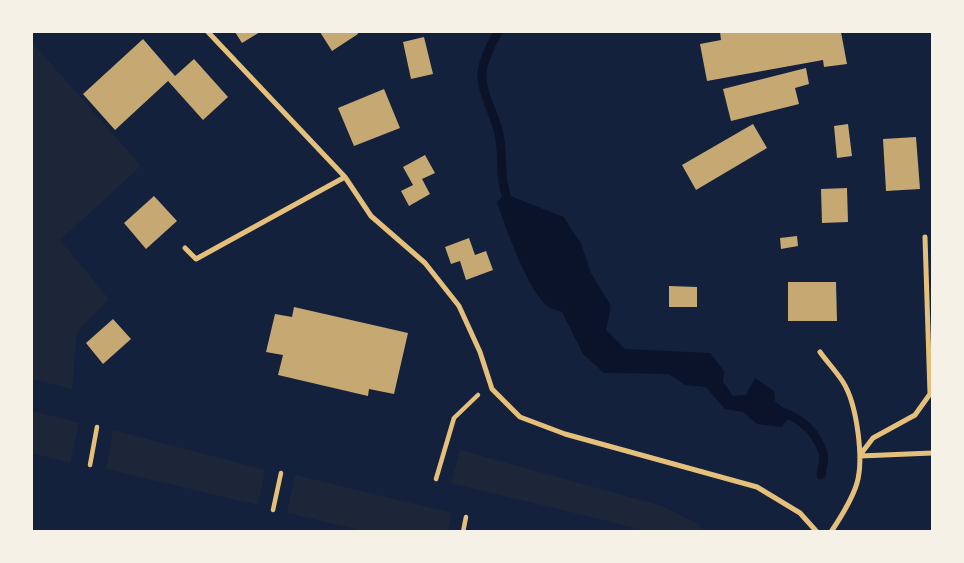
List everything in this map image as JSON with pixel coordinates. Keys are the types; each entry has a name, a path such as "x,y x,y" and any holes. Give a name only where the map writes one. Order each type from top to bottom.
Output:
{"lane":[{"path":"208,32 345,177 371,216 425,263 460,306 480,352 492,389 520,417 565,435 757,487 800,513 817,531"},
{"path":"185,248 196,259 345,177"},
{"path":"860,456 873,438 915,415 931,394 925,237"},
{"path":"820,352 845,384 855,415 860,456 857,483 841,517 831,531"},
{"path":"860,456 933,453"}],"path":[{"path":"436,479 454,418 474,398 492,389"},
{"path":"90,465 97,427"},
{"path":"273,510 281,473"},
{"path":"463,531 466,517"}],"shaded area":[{"path":"32,42 141,166 60,240 109,299 77,332 72,389 32,379"},
{"path":"505,194 564,217 581,244 591,273 611,306 606,330 625,349 710,353 724,371 723,382 733,396 746,395 755,378 774,391 775,401 791,414 782,427 757,424 743,412 725,409 706,387 685,385 669,374 604,373 583,354 562,312 547,306 532,287 497,202"},
{"path":"32,411 79,423 70,463 32,453"},
{"path":"113,430 265,470 258,505 106,469"},
{"path":"460,450 662,506 696,523 705,531 648,531 451,483"},
{"path":"295,475 452,513 448,531 364,531 287,513"}],"building":[{"path":"235,32 260,32 242,43"},
{"path":"320,32 357,32 358,34 332,51"},
{"path":"720,32 841,32 847,64 824,67 823,60 707,81 700,44 721,40"},
{"path":"424,37 433,74 411,79 403,42"},
{"path":"143,39 175,76 194,59 228,97 203,120 168,81 115,130 83,94"},
{"path":"806,68 809,84 795,88 799,104 731,121 723,89"},
{"path":"384,89 400,128 354,146 338,108"},
{"path":"753,124 767,148 696,190 682,165"},
{"path":"848,124 852,156 837,158 834,126"},
{"path":"916,137 920,189 886,191 883,139"},
{"path":"425,155 435,173 422,179 430,194 409,206 401,191 413,185 403,167"},
{"path":"847,188 848,222 822,223 821,189"},
{"path":"154,196 177,221 146,249 124,223"},
{"path":"797,236 798,246 781,249 780,238"},
{"path":"469,238 475,255 486,251 493,270 466,280 460,261 451,264 445,247"},
{"path":"788,282 836,282 837,321 788,321"},
{"path":"669,286 697,287 697,307 669,307"},
{"path":"294,307 408,333 394,394 369,389 368,396 278,375 283,355 266,352 275,314 292,317"},
{"path":"113,319 131,339 103,364 86,343"}],"waterway":[{"path":"498,32 484,61 482,79 498,130 502,176 510,204"},
{"path":"780,412 801,421 817,439 824,455 821,475"}]}
